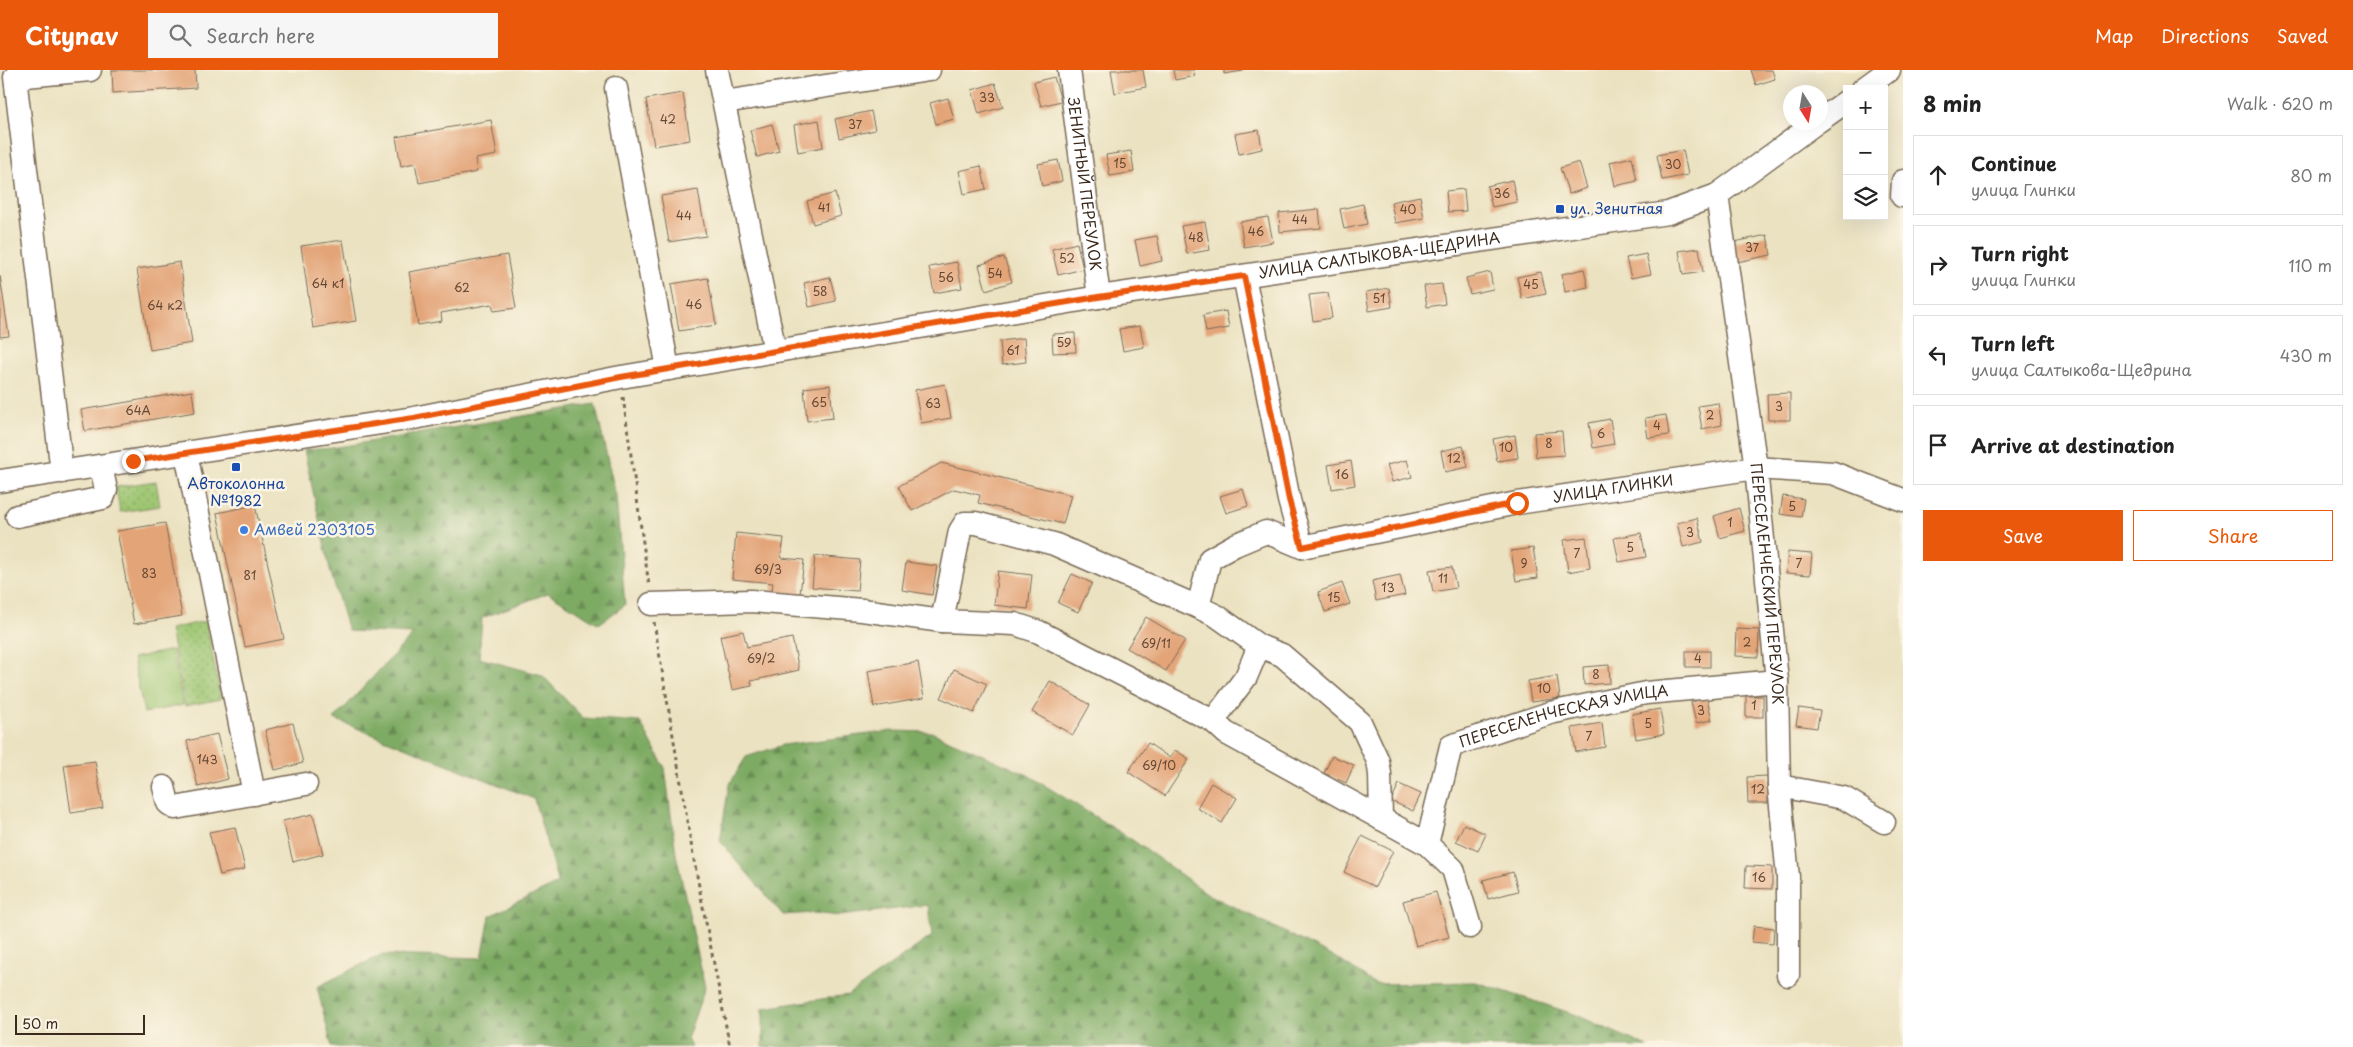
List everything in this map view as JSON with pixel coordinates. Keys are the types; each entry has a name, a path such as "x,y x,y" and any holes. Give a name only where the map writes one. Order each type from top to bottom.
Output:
{"street":[{"path":"62,472 9,97 15,76 90,70"},
{"path":"717,70 775,351"},
{"path":"724,102 929,70"},
{"name":"ЗЕНИТНЫЙ ПЕРЕУЛОК","path":"1069,70 1098,297"},
{"path":"1869,85 1889,70"},
{"path":"616,88 668,369"},
{"path":"1828,114 1843,104"},
{"name":"УЛИЦА САЛТЫКОВА-ЩЕДРИНА","path":"0,481 414,418 668,369 1098,297 1668,213 1717,195 1806,130"},
{"name":"ПЕРЕСЕЛЕНЧЕСКИЙ ПЕРЕУЛОК","path":"1717,195 1756,468 1777,681 1779,786 1788,877 1788,975"},
{"path":"1244,276 1289,500 1302,547"},
{"path":"186,453 254,794"},
{"path":"17,516 103,498 106,490 101,466"},
{"name":"УЛИЦА ГЛИНКИ","path":"1302,547 1517,503 1756,468 1834,473 1903,500"},
{"path":"942,621 960,531 965,523 976,523 1054,544 1217,616 1259,646 1282,655 1360,722 1378,761 1381,819"},
{"path":"1198,608 1210,559 1235,545 1266,532 1302,547"},
{"path":"651,604 751,601 862,610 942,621 1015,624 1039,632 1213,722 1226,733 1427,844 1453,869 1470,927"},
{"path":"1213,722 1246,677 1259,646"},
{"name":"ПЕРЕСЕЛЕНЧЕСКАЯ УЛИЦА","path":"1427,844 1451,746 1550,713 1646,693 1777,681"},
{"path":"164,787 168,803 175,808 306,784"},
{"path":"1779,786 1844,798 1884,822"}],"path":[{"path":"693,855 730,1047"}],"green space":[{"path":"595,404 616,496 625,605 599,624 548,593 482,618 479,658 542,675 583,718 640,722 665,768 676,854 705,987 687,1039 691,1047 332,1047 317,987 381,955 482,958 490,916 558,883 534,799 334,719 413,634 348,631 330,570 304,450 332,448"},
{"path":"156,481 160,506 120,512 116,487"},
{"path":"206,621 221,699 185,706 170,629"},
{"path":"172,650 183,705 144,713 133,658"},
{"path":"892,731 931,732 1028,775 1131,839 1208,894 1338,959 1375,984 1476,982 1574,1014 1648,1047 763,1047 763,1008 848,995 932,936 928,905 840,916 813,913 783,915 720,841 729,785 746,757 783,745"}],"building":[{"path":"112,70 195,70 196,88 113,93"},
{"path":"1111,70 1143,70 1146,87 1115,93"},
{"path":"1173,70 1193,70 1195,76 1175,80"},
{"path":"1224,70 1243,70 1243,71 1224,74"},
{"path":"1751,70 1772,70 1775,79 1756,85"},
{"path":"1054,77 1061,101 1041,106 1034,82"},
{"path":"995,83 1003,107 979,114 972,90"},
{"path":"683,93 690,140 654,146 646,99"},
{"path":"948,98 954,119 936,124 930,103"},
{"path":"871,111 875,130 839,138 835,119"},
{"path":"491,120 497,155 475,159 477,172 419,183 415,163 401,166 396,137"},
{"path":"819,120 823,147 798,152 794,125"},
{"path":"772,124 779,151 757,157 750,130"},
{"path":"1259,130 1262,149 1239,154 1235,134"},
{"path":"1683,150 1688,175 1662,180 1657,155"},
{"path":"1131,151 1134,172 1110,176 1106,155"},
{"path":"1632,157 1637,181 1615,186 1610,162"},
{"path":"1058,160 1062,181 1042,186 1038,164"},
{"path":"1579,162 1587,188 1569,194 1560,168"},
{"path":"981,166 986,189 964,194 959,171"},
{"path":"1512,180 1517,202 1492,207 1487,186"},
{"path":"1464,189 1466,211 1448,212 1446,191"},
{"path":"698,190 706,236 669,242 661,196"},
{"path":"835,193 841,216 813,224 807,201"},
{"path":"1420,196 1424,218 1395,223 1391,202"},
{"path":"1363,204 1367,224 1344,229 1340,209"},
{"path":"1319,209 1321,228 1280,232 1279,213"},
{"path":"1268,217 1273,242 1244,247 1240,222"},
{"path":"1205,222 1210,250 1187,254 1181,226"},
{"path":"1767,235 1771,255 1737,262 1734,242"},
{"path":"1157,236 1162,261 1140,266 1135,240"},
{"path":"343,240 356,321 313,328 301,246"},
{"path":"1077,243 1083,269 1058,275 1052,249"},
{"path":"1699,248 1703,272 1683,275 1679,251"},
{"path":"1646,254 1651,274 1631,278 1626,258"},
{"path":"507,255 516,308 494,311 492,304 441,313 442,321 418,325 409,272"},
{"path":"1004,257 1012,282 986,290 979,265"},
{"path":"180,262 192,343 150,350 137,269"},
{"path":"957,262 962,288 934,293 929,267"},
{"path":"1584,269 1588,287 1565,292 1562,274"},
{"path":"1490,272 1493,289 1470,294 1466,278"},
{"path":"1541,272 1546,294 1522,299 1517,277"},
{"path":"0,276 9,336 0,337"},
{"path":"830,277 836,301 809,307 804,283"},
{"path":"708,278 716,325 679,331 671,284"},
{"path":"1442,284 1445,304 1427,307 1424,286"},
{"path":"1389,288 1392,307 1369,311 1366,292"},
{"path":"1328,293 1332,318 1313,321 1309,295"},
{"path":"1226,311 1229,328 1206,332 1203,315"},
{"path":"1140,326 1144,347 1123,351 1119,329"},
{"path":"1075,333 1076,352 1053,353 1052,334"},
{"path":"1024,338 1026,362 1002,365 1000,341"},
{"path":"945,384 951,418 921,423 915,390"},
{"path":"830,385 833,418 807,421 804,388"},
{"path":"192,391 195,412 85,431 81,410"},
{"path":"1790,393 1790,420 1768,420 1767,394"},
{"path":"1718,403 1722,425 1702,429 1698,406"},
{"path":"1666,415 1669,435 1648,438 1645,418"},
{"path":"1610,419 1614,444 1593,448 1589,423"},
{"path":"1562,431 1564,455 1536,457 1534,433"},
{"path":"1515,435 1518,458 1497,461 1493,439"},
{"path":"1463,446 1468,467 1445,472 1441,451"},
{"path":"1407,460 1412,477 1392,482 1387,465"},
{"path":"1351,461 1355,485 1332,489 1328,465"},
{"path":"941,463 1071,495 1063,524 978,503 980,495 954,489 912,511 899,486"},
{"path":"1243,489 1248,506 1226,513 1220,496"},
{"path":"1783,496 1804,499 1801,517 1780,514"},
{"path":"255,505 284,639 245,647 217,513"},
{"path":"1739,508 1745,531 1720,538 1714,516"},
{"path":"1697,518 1703,542 1683,547 1677,523"},
{"path":"165,523 182,616 134,624 117,531"},
{"path":"736,533 784,538 781,558 804,560 800,594 772,591 773,583 732,579"},
{"path":"1641,533 1646,557 1619,562 1614,538"},
{"path":"1586,537 1590,568 1568,572 1564,540"},
{"path":"1533,548 1538,578 1516,581 1511,551"},
{"path":"1788,552 1812,554 1810,575 1786,573"},
{"path":"815,556 860,560 857,591 812,587"},
{"path":"906,562 937,566 932,595 902,590"},
{"path":"1452,567 1456,588 1433,592 1429,570"},
{"path":"998,571 1032,575 1028,609 994,605"},
{"path":"1072,574 1092,583 1078,612 1058,603"},
{"path":"1400,575 1405,595 1376,601 1372,581"},
{"path":"1342,583 1350,604 1325,612 1318,592"},
{"path":"1146,617 1185,640 1166,671 1127,648"},
{"path":"1736,629 1759,630 1758,657 1735,656"},
{"path":"743,631 747,647 792,638 799,670 751,681 752,686 732,690 720,636"},
{"path":"1686,651 1710,651 1710,667 1686,667"},
{"path":"918,662 924,698 874,707 868,671"},
{"path":"1609,665 1610,683 1584,685 1583,667"},
{"path":"954,669 987,684 974,713 941,698"},
{"path":"1557,676 1560,698 1531,702 1528,681"},
{"path":"1050,681 1090,705 1073,735 1032,712"},
{"path":"1746,696 1763,696 1763,717 1746,717"},
{"path":"1707,698 1712,720 1696,723 1691,702"},
{"path":"1799,708 1820,711 1817,728 1796,725"},
{"path":"1660,709 1664,734 1636,739 1632,714"},
{"path":"293,723 303,763 275,770 265,730"},
{"path":"1602,723 1605,747 1576,752 1572,728"},
{"path":"217,734 228,779 198,787 187,741"},
{"path":"1148,743 1170,758 1175,750 1189,759 1165,796 1128,772"},
{"path":"1332,756 1354,765 1346,783 1324,773"},
{"path":"95,761 103,808 71,813 64,765"},
{"path":"1768,776 1768,803 1748,803 1747,777"},
{"path":"1211,783 1237,798 1222,823 1197,808"},
{"path":"1399,784 1421,794 1413,811 1391,801"},
{"path":"313,814 323,854 293,862 283,821"},
{"path":"1464,824 1486,834 1478,851 1456,841"},
{"path":"235,827 245,869 220,875 209,832"},
{"path":"1362,836 1393,851 1375,887 1344,872"},
{"path":"1746,866 1772,867 1772,889 1745,888"},
{"path":"1513,872 1518,891 1488,899 1483,880"},
{"path":"1436,892 1449,937 1416,946 1403,901"},
{"path":"1754,926 1774,928 1773,944 1752,942"}],"place":[{"name":"ул. Зенитная","path":"1560,209"},
{"name":"Автоколонна №1982","path":"236,467"},
{"name":"Амвей 2303105","path":"244,530"}],"route":[{"path":"133,461 414,418 621,377 1098,297 1244,276 1289,500 1302,547 1517,503"}]}
